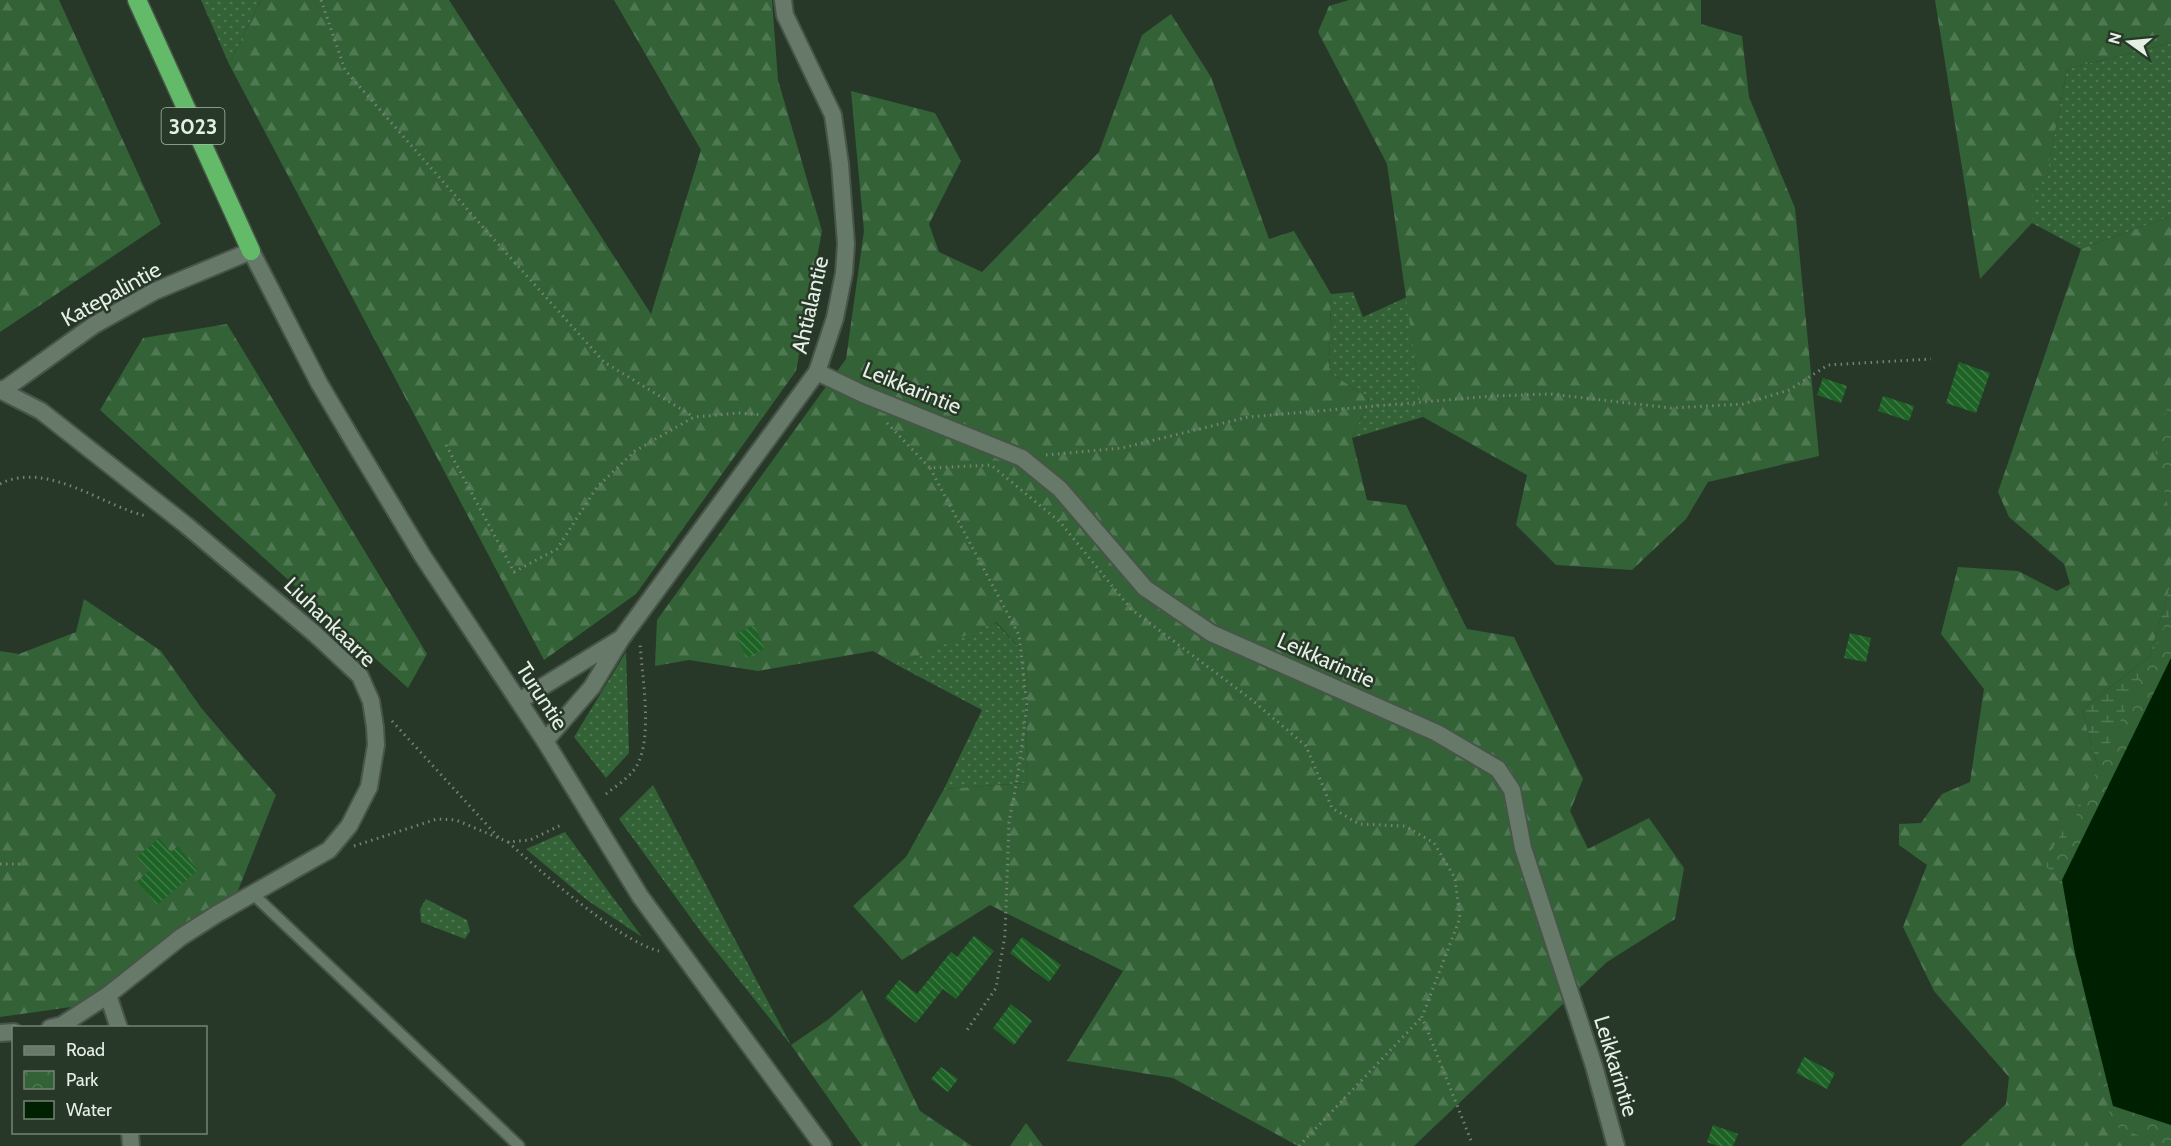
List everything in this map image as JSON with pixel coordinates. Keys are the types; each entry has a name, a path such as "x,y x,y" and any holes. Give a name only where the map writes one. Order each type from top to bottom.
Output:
{"highway":[{"name":"3023","path":"137,0 251,251"}],"street":[{"name":"Ahtialantie","path":"545,741 592,687 621,639 817,372 835,318 844,273 846,244 840,164 833,115 785,15 783,0"},
{"name":"Katepalintie","path":"1,390 94,325 156,291 251,251"},
{"name":"Turuntie","path":"251,251 320,383 422,555 545,741 640,896 823,1146"},
{"name":"Leikkarintie","path":"817,372 863,394 1022,458 1060,489 1145,588 1212,633 1437,733 1498,769 1512,790 1523,848 1594,1066 1616,1146"},
{"name":"Liuhankaarre","path":"1,390 41,411 186,525 315,634 360,676 371,701 376,745 369,787 349,826 329,850 181,937 108,995 58,1026"},
{"name":"Ahtialantie","path":"519,701 621,639"},
{"path":"108,995 118,1026"}],"lane":[{"path":"254,895 519,1146"}],"path":[{"path":"321,0 345,70 482,226 604,362 694,417"},
{"path":"1022,458 1122,448 1248,417 1493,396 1550,394 1671,408 1743,404 1789,390 1828,365 1931,359"},
{"path":"446,445 514,572 557,549 597,487 635,451 694,417 739,413 784,417"},
{"path":"881,416 930,468 1019,635 1027,706 1009,822 1005,935 996,988 967,1030"},
{"path":"930,468 991,465 1060,522 1131,609 1252,700 1306,746 1332,808 1359,824 1405,826 1434,843 1455,878 1460,918 1422,1017 1299,1146"},
{"path":"0,483 26,478 75,486 131,513 153,518"},
{"path":"606,794 623,781 639,762 645,734 639,615"},
{"path":"371,701 500,839"},
{"path":"329,850 360,845 438,819 456,820 508,842 541,872 626,935 652,949 684,957"},
{"path":"508,842 530,840 561,825"},
{"path":"0,864 23,864"},
{"path":"1422,1017 1472,1143"}],"green space":[{"path":"0,0 59,0 161,224 0,332"},
{"path":"201,0 261,0 229,64"},
{"path":"261,0 449,0 651,314 701,150 614,0 772,0 778,80 822,231 796,371 636,594 544,660 229,64"},
{"path":"1349,0 1701,0 1701,24 1742,36 1749,97 1795,208 1819,456 1708,482 1686,519 1632,570 1556,565 1516,525 1527,475 1423,417 1387,164 1318,32 1329,6"},
{"path":"1935,0 2171,0 2171,43 2067,69 2046,179 2032,186 2032,223 1980,279"},
{"path":"1171,14 1211,77 1269,239 1294,231 1331,294 1329,372 1370,399 1352,438 1367,500 1406,505 1467,629 1514,637 1583,779 1570,811 1588,849 1649,818 1684,868 1675,919 1607,962 1414,1146 1298,1146 1173,1078 1067,1061 1123,971 990,905 902,960 853,906 906,857 944,789 1026,783 1027,656 996,622 897,665 873,651 758,671 689,660 655,666 657,620 846,359 864,231 851,91 935,113 961,161 929,224 939,252 982,272 1099,152 1142,35"},
{"path":"2171,43 2171,216 2081,249 2032,223 2032,186 2046,178 2067,69"},
{"path":"2171,216 2171,582 2150,656 2082,710 2099,771 2062,880 2171,1146 1961,1146 2006,1104 2009,1077 1934,991 1903,927 1927,865 1899,845 1899,824 1921,823 1942,794 1970,782 1984,689 1941,634 1958,567 2018,571 2057,591 2070,584 2064,564 2009,517 1998,492 2081,249"},
{"path":"1353,292 1363,317 1407,297 1423,417 1352,438 1370,399 1329,372 1331,294"},
{"path":"227,324 427,654 408,688 100,410 143,338"},
{"path":"2171,398 2171,521 2154,444"},
{"path":"2171,582 2171,658 2062,880 2043,864 2099,771 2082,710 2150,656"},
{"path":"84,599 161,651 202,709 276,795 237,893 78,1006 0,1017 0,651 19,654 76,632"},
{"path":"2171,612 2171,1146 2165,1146 2112,1125 2055,861"},
{"path":"995,622 1027,656 1026,783 944,789 982,710 897,665"},
{"path":"626,652 629,753 606,778 574,737"},
{"path":"653,785 791,1045 704,936 619,819"},
{"path":"565,832 642,937 587,900 526,849"},
{"path":"426,899 467,920 470,931 465,939 421,922 420,909"},
{"path":"862,990 920,1111 972,1146 862,1146 791,1045 829,1019"},
{"path":"1026,1123 1043,1146 1010,1146"}],"water":[{"path":"2171,658 2171,1125 2113,1106 2075,954 2062,880"}],"building":[{"path":"1959,362 1990,373 1976,413 1946,403"},
{"path":"1823,378 1847,386 1841,403 1817,395"},
{"path":"1883,396 1914,406 1909,421 1878,411"},
{"path":"754,625 765,649 746,658 736,634"},
{"path":"1850,633 1871,638 1866,662 1844,658"},
{"path":"159,838 171,852 178,846 198,870 157,905 137,881 149,871 137,857"},
{"path":"974,936 994,951 956,999 943,989 916,1023 885,998 899,980 917,994 951,952 957,957"},
{"path":"1022,937 1061,965 1049,982 1010,953"},
{"path":"1011,1004 1032,1021 1014,1045 993,1028"},
{"path":"1804,1057 1835,1073 1827,1089 1796,1073"},
{"path":"941,1067 958,1079 948,1092 931,1079"},
{"path":"1713,1125 1738,1134 1733,1146 1718,1146 1707,1142"}]}
